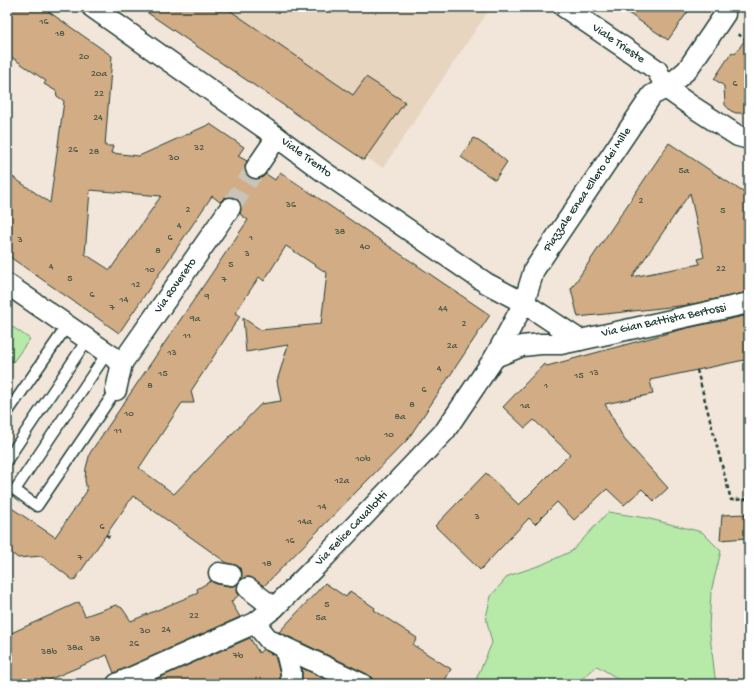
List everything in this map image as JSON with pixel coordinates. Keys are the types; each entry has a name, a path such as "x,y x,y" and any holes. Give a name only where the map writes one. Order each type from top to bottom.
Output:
{"street":[{"name":"Viale Trento","path":"92,7 277,137 324,172 486,283 524,303"},
{"name":"Viale Trieste","path":"564,7 657,70 666,88"},
{"name":"Piazzale Enea Ellero dei Mille","path":"524,303 534,270 652,95 666,88 687,70 725,14"},
{"path":"666,88 738,136 749,139"},
{"path":"256,168 277,137"},
{"name":"Via Rovereto","path":"115,358 230,208"},
{"path":"7,284 115,358 116,390"},
{"path":"524,303 580,340"},
{"name":"Via Felice Cavallotti","path":"117,684 255,623 274,608 363,518 445,431 495,357 524,303"},
{"name":"Via Gian Battista Bertossi","path":"495,357 522,346 561,344 749,303"},
{"path":"248,588 274,608"},
{"path":"255,623 269,640 362,684"},
{"path":"285,648 291,672 290,684"}],"lane":[{"path":"7,413 67,326"},
{"path":"7,460 87,340"},
{"path":"115,358 11,487 37,506 116,390"}],"path":[{"path":"745,39 749,33"},
{"path":"697,370 731,500 749,499"},
{"path":"106,535 112,538"}],"shaded area":[{"path":"139,7 491,7 383,168 366,158 364,160"}],"green space":[{"path":"7,323 30,339 13,362 7,358"},
{"path":"608,512 646,518 702,532 721,551 711,592 709,627 717,684 618,684 617,678 597,666 576,684 474,684 492,643 486,617 491,596 508,576 541,565 572,551"}],"building":[{"path":"7,7 42,7 112,56 105,146 113,146 111,153 139,156 210,124 244,147 238,156 247,161 245,167 246,173 250,178 261,178 266,174 275,180 280,172 490,315 408,439 264,586 250,577 241,579 242,571 238,566 227,563 133,496 74,581 42,556 18,558 7,550 7,505 55,537 87,491 85,480 86,468 90,453 248,220 240,214 241,203 236,198 225,197 220,202 212,196 119,333 7,255 7,173 50,203 64,101 57,96 56,91 44,84 46,81 7,54","holes":["90,190 161,196 110,270 85,254","286,246 327,273 321,324 261,330 243,318 246,352 288,345 277,381 281,401 261,404 174,494 139,468 182,403 194,403 191,391 240,316 235,313 259,277 264,281"]},
{"path":"139,7 225,7 353,95 366,77 405,102 364,160"},
{"path":"619,7 691,7 668,40"},
{"path":"749,34 749,109 743,113 736,113 731,111 725,105 724,86 714,79 732,52 735,54"},
{"path":"474,138 507,162 495,180 461,157"},
{"path":"669,143 749,196 749,292 688,305 578,317 571,289","holes":["690,193 704,257 698,259 700,264 632,277"]},
{"path":"749,315 749,359 650,380 653,394 605,404 624,439 668,488 654,501 642,489 624,505 607,489 574,520 557,502 535,524 529,518 480,570 435,526 486,473 519,505 570,454 534,420 525,428 503,407 544,364 547,366 687,328"},
{"path":"745,514 746,538 720,540 722,515"},
{"path":"211,581 217,584 229,586 235,586 238,584 237,592 239,595 231,602 240,617 114,673 107,655 39,684 7,684 7,635 79,602 85,616 116,605 122,608 131,621 198,593 197,589"},
{"path":"325,583 346,597 350,591 375,608 374,610 417,638 413,645 451,669 443,684 373,684 372,678 367,674 279,632"},
{"path":"250,638 259,653 263,649 275,656 280,673 280,684 145,684"},
{"path":"302,668 335,684 302,684"}],"tunnel":[{"path":"230,208 256,168"}]}
